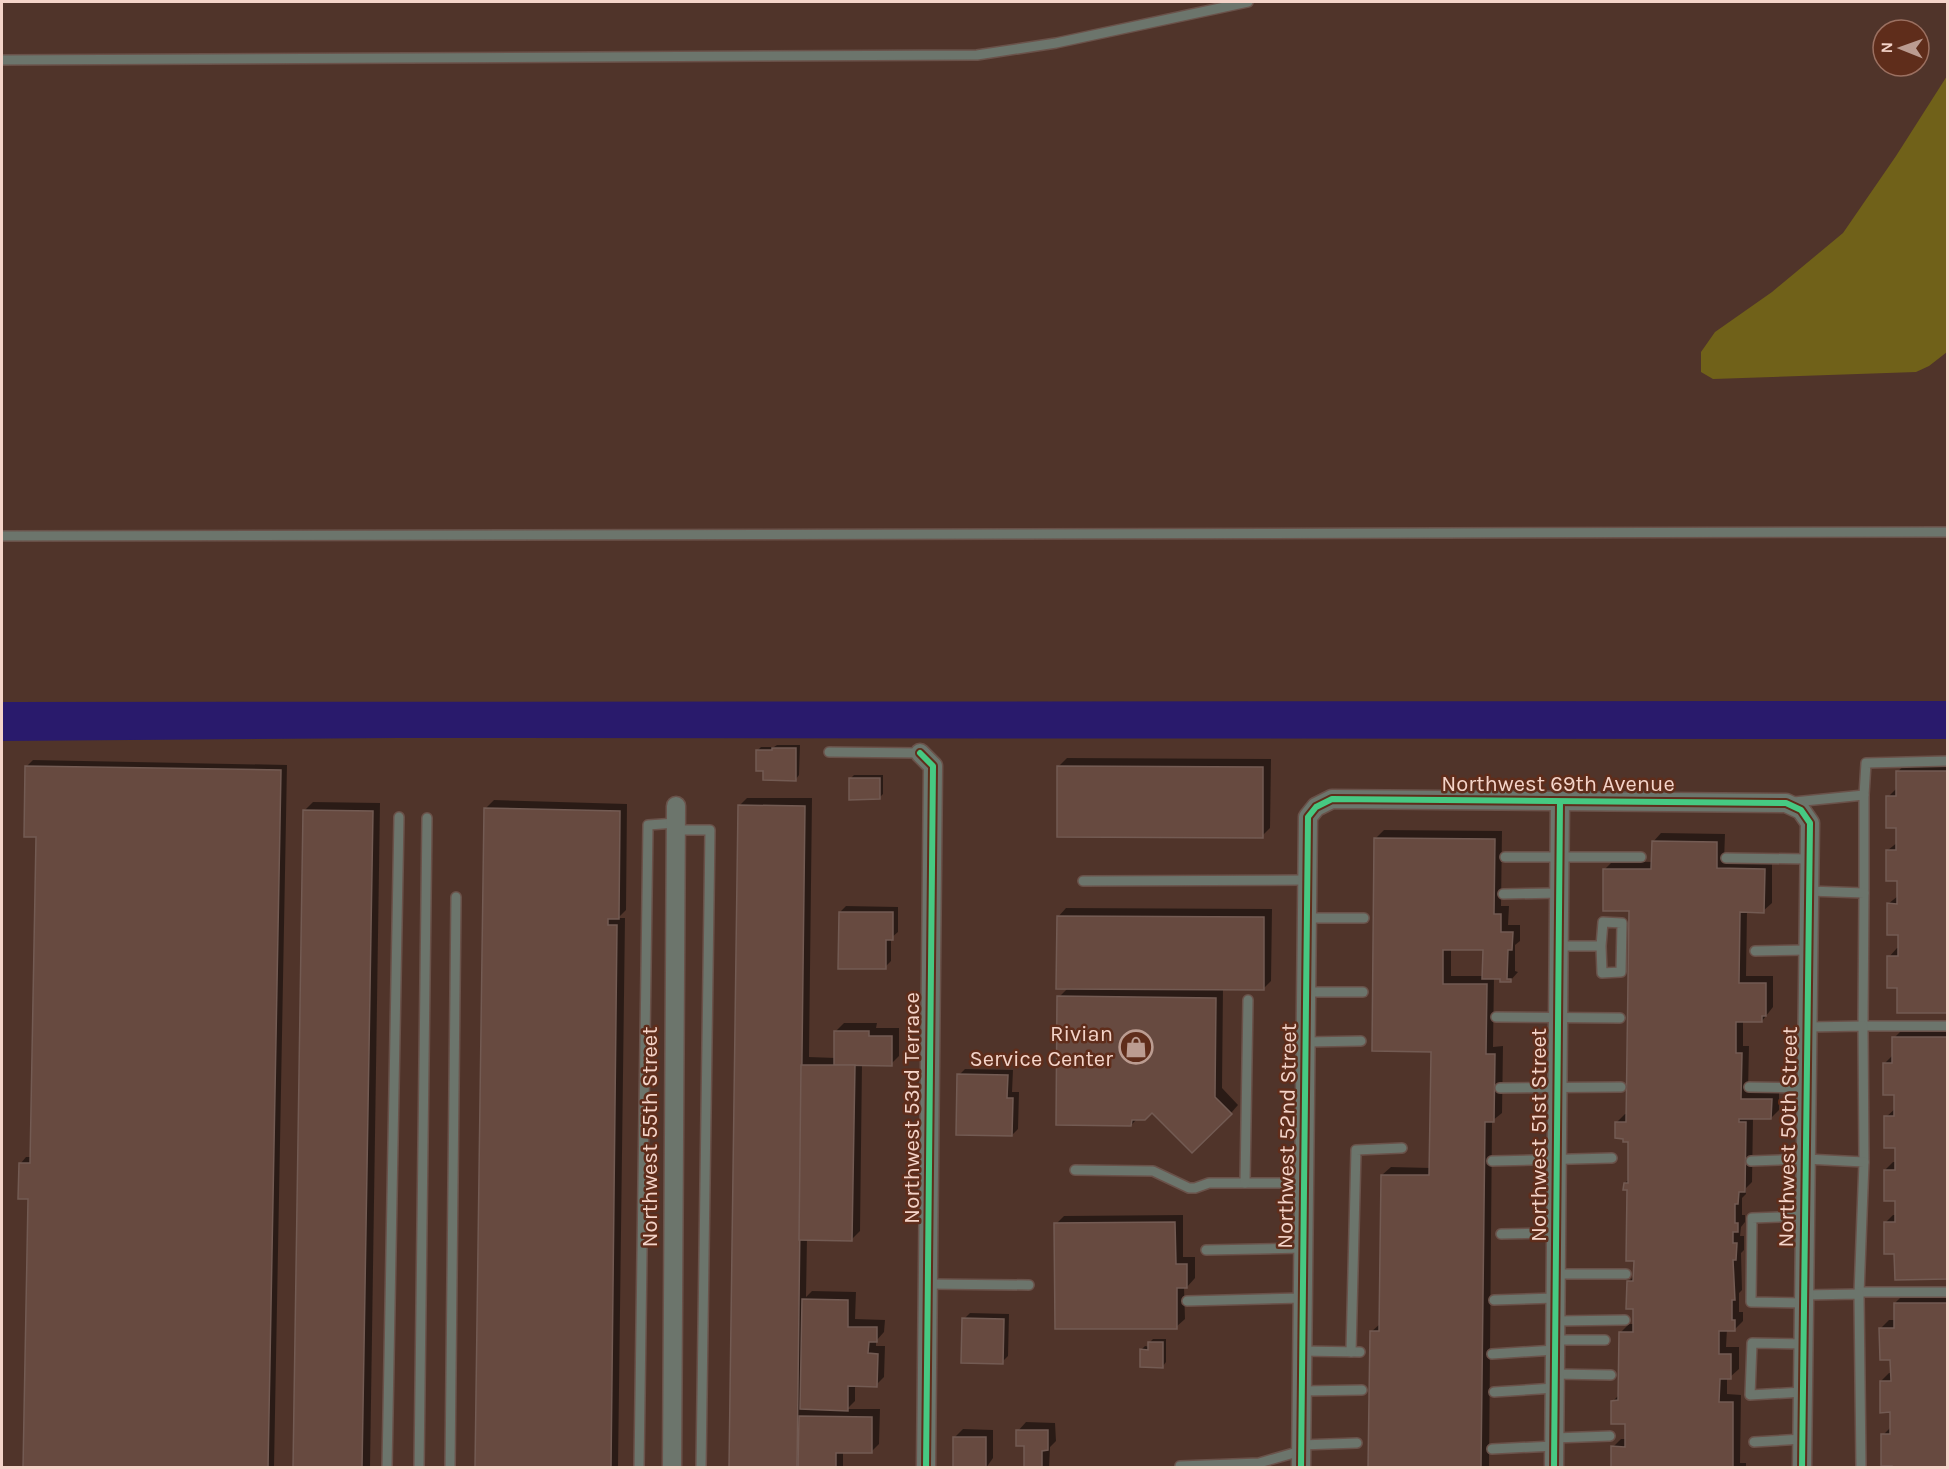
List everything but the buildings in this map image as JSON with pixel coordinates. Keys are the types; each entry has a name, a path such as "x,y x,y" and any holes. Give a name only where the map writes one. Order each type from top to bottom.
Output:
{"street":[{"name":"Northwest 53rd Terrace","path":"920,753 933,766 926,1467"},
{"name":"Northwest 69th Avenue","path":"1316,807 1332,799 1794,806"},
{"name":"Northwest 51st Street","path":"1554,1467 1560,802"},
{"name":"Northwest 50th Street","path":"1794,806 1810,823 1802,1467"},
{"name":"Northwest 52nd Street","path":"1301,1455 1308,817 1316,807"},
{"name":"Northwest 55th Street","path":"672,1467 676,820"}],"lane":[{"path":"2,60 977,55 1056,43 1248,2"},
{"path":"2,536 1947,532"},
{"path":"829,752 920,753"},
{"path":"1861,1467 1859,1293 1864,1162 1864,795 1866,763 1947,761"},
{"path":"1794,806 1864,795"},
{"path":"387,1467 399,817"},
{"path":"419,1467 427,818"},
{"path":"639,1467 648,825 676,820 710,830 701,1467"},
{"path":"1505,857 1641,857"},
{"path":"1726,858 1810,859"},
{"path":"1083,881 1308,880"},
{"path":"1809,891 1864,893"},
{"path":"1503,894 1559,893"},
{"path":"450,1467 456,897"},
{"path":"1307,918 1364,918"},
{"path":"1602,922 1622,923 1621,972 1602,973 1601,946 1602,922"},
{"path":"1558,946 1601,946"},
{"path":"1755,951 1808,950"},
{"path":"1306,992 1363,992"},
{"path":"1245,1183 1248,1000"},
{"path":"1496,1017 1620,1018"},
{"path":"1808,1027 1947,1026"},
{"path":"1306,1042 1361,1041"},
{"path":"1500,1089 1621,1087"},
{"path":"1749,1087 1807,1088"},
{"path":"1302,1351 1356,1352 1356,1150 1402,1148"},
{"path":"1492,1161 1612,1158"},
{"path":"1751,1161 1806,1159 1864,1162"},
{"path":"1075,1170 1152,1171 1189,1188 1209,1183 1304,1183"},
{"path":"1805,1216 1752,1218 1751,1302 1859,1293 1947,1292"},
{"path":"1501,1234 1556,1233"},
{"path":"1206,1250 1303,1248"},
{"path":"1556,1274 1626,1274"},
{"path":"929,1284 1029,1285"},
{"path":"1188,1301 1303,1298"},
{"path":"1494,1300 1555,1298"},
{"path":"1555,1321 1624,1320"},
{"path":"1492,1354 1605,1340"},
{"path":"1803,1392 1750,1395 1752,1343 1804,1344"},
{"path":"1494,1392 1555,1381 1611,1375"},
{"path":"1302,1391 1362,1390"},
{"path":"1492,1449 1610,1436"},
{"path":"1754,1442 1803,1439"},
{"path":"1180,1467 1259,1465 1357,1443"}],"shaded area":[{"path":"1947,76 1947,352 1929,366 1916,372 1713,379 1701,372 1701,352 1715,332 1772,292 1843,233"},
{"path":"1947,701 1947,739 396,738 2,741 2,702"}],"cycle path":[{"path":"920,753 933,766 926,1468"},
{"path":"1301,1468 1308,817 1316,807 1332,799 1786,803 1801,810 1810,823 1802,1468"},
{"path":"1554,1468 1560,802"}],"place":[{"name":"Rivian Service Center","path":"1136,1047"}]}
